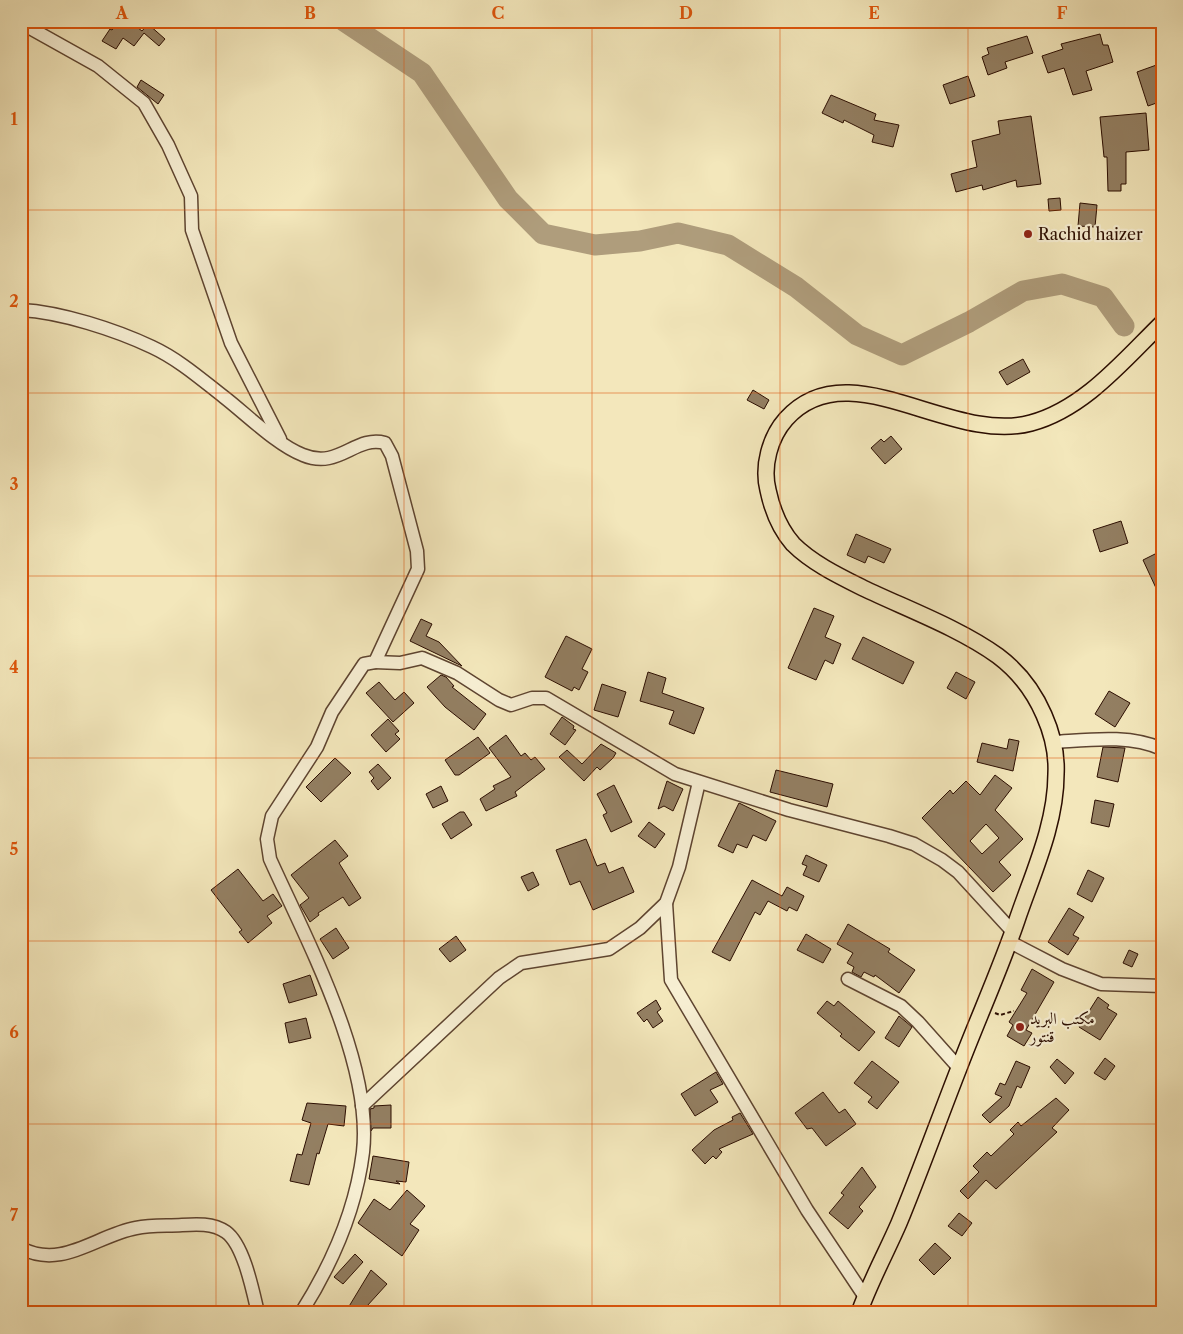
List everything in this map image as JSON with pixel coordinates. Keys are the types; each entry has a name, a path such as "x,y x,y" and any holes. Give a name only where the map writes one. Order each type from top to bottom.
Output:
{"main road":[{"path":"859,1313 898,1226 984,1008 1044,843 1052,809 1056,774 1053,742 1044,715 1024,681 999,657 978,643 844,578 809,558 792,543 779,524 770,503 766,481 766,462 778,429 788,417 801,406 834,393 854,392 877,396 974,425 1014,427 1041,420 1065,408 1104,380 1162,323"}],"street":[{"path":"21,22 98,66 144,103 168,145 191,196 192,230 231,343 280,441"},
{"path":"21,310 80,321 152,347 193,372 280,441 302,455 324,460 372,440 385,443 392,456 417,551 418,569 375,662"},
{"path":"301,1313 345,1227 363,1151 362,1106 339,1014 270,859 267,839 272,816 317,747 332,712 364,664 375,662 400,663 422,658 457,673 499,700 511,705 532,698 546,698 675,774 914,844 942,860 958,872 1011,937 1062,970 1102,984 1162,986"},
{"path":"1053,742 1111,738 1151,744 1162,749"},
{"path":"699,782 678,867 666,903 671,980 807,1210 865,1296"},
{"path":"362,1106 499,978 521,963 609,949 640,928 666,903"},
{"path":"848,979 901,1006 959,1068"},
{"path":"21,1248 33,1254 54,1255 73,1253 136,1228 202,1224 226,1232 237,1248 248,1274 258,1313"}],"path":[{"path":"984,1008 1000,1015 1014,1011"}],"building":[{"path":"119,21 129,21 142,31 148,24 165,39 159,46 144,33 134,46 123,38 116,49 102,41 110,29 112,30"},
{"path":"1100,34 1103,45 1108,45 1113,62 1086,71 1092,90 1073,95 1064,68 1048,73 1042,56 1063,49 1061,44"},
{"path":"1027,36 1033,53 1005,62 1007,68 988,75 982,57 989,54 987,48"},
{"path":"1162,63 1162,101 1148,106 1137,72"},
{"path":"968,76 975,96 950,104 943,85"},
{"path":"141,80 164,95 158,104 137,87"},
{"path":"831,95 876,114 874,120 899,125 893,147 872,142 874,135 844,120 843,123 822,113"},
{"path":"1146,113 1149,150 1126,152 1126,184 1121,184 1121,191 1108,191 1107,157 1104,157 1100,117"},
{"path":"1031,116 1041,184 1017,187 1016,180 983,190 982,185 956,192 951,174 977,167 972,141 1000,134 998,121"},
{"path":"1060,198 1061,210 1049,211 1048,199"},
{"path":"1080,203 1097,205 1095,227 1078,226"},
{"path":"1023,359 1030,372 1007,385 999,372"},
{"path":"753,390 769,400 764,409 747,400"},
{"path":"891,436 902,449 885,464 871,448 881,439 884,442"},
{"path":"1121,521 1128,543 1100,552 1093,530"},
{"path":"856,534 891,549 884,563 868,556 865,563 847,555"},
{"path":"1155,554 1162,569 1162,601 1143,560"},
{"path":"814,608 834,616 825,637 841,644 833,664 825,660 816,680 788,668"},
{"path":"421,619 432,624 426,636 439,642 462,666 410,641"},
{"path":"566,636 592,649 582,669 588,672 579,690 574,687 572,691 545,677"},
{"path":"863,637 914,662 903,684 852,659"},
{"path":"648,672 666,678 662,693 704,708 694,734 669,724 674,711 640,701"},
{"path":"956,672 975,682 966,699 947,688"},
{"path":"441,675 446,677 454,686 452,687 486,714 474,730 445,707 427,687"},
{"path":"379,682 395,700 404,692 414,703 393,722 366,693"},
{"path":"602,684 626,692 618,717 594,710"},
{"path":"1109,691 1130,703 1115,727 1095,714"},
{"path":"562,717 574,726 573,729 576,730 565,745 550,734"},
{"path":"388,719 399,731 395,734 400,739 386,752 371,735"},
{"path":"506,735 521,756 525,753 531,760 535,757 545,769 515,792 517,796 486,811 480,799 495,789 493,786 511,777 489,748"},
{"path":"478,737 490,753 459,775 455,775 445,760"},
{"path":"1009,739 1019,741 1013,771 977,762 982,743 1007,749"},
{"path":"601,744 616,753 600,770 597,767 584,781 559,757 567,750 582,764"},
{"path":"1103,747 1125,748 1118,782 1097,777"},
{"path":"335,758 351,773 321,802 306,787"},
{"path":"378,764 391,778 378,790 371,781 374,778 369,772"},
{"path":"776,770 833,784 827,807 770,792"},
{"path":"995,775 1012,788 995,810 1023,839 999,862 1011,875 993,892 922,818 950,790 953,794 966,781 980,795","holes":["986,824 999,838 982,854 970,841"]},
{"path":"667,781 683,789 673,811 664,806 658,809"},
{"path":"614,785 632,822 611,832 603,815 607,813 597,794"},
{"path":"441,786 448,801 433,808 426,794"},
{"path":"1095,800 1114,804 1109,827 1091,823"},
{"path":"739,803 776,821 766,841 753,835 747,848 737,844 733,853 718,846"},
{"path":"460,812 464,812 472,825 451,839 442,824"},
{"path":"649,822 665,834 655,848 638,836"},
{"path":"586,839 597,866 605,863 609,873 623,867 634,892 593,910 580,881 570,885 556,850"},
{"path":"335,840 348,856 339,863 361,898 349,906 343,897 318,913 319,915 310,922 300,905 309,898 291,875"},
{"path":"806,855 827,865 819,882 803,875 807,866 802,864"},
{"path":"238,869 263,901 273,894 282,906 267,916 272,923 248,943 239,932 242,930 211,890"},
{"path":"1088,870 1104,878 1092,902 1077,894"},
{"path":"533,872 539,885 528,891 521,877"},
{"path":"752,880 782,896 787,887 804,896 797,911 789,907 787,911 768,901 760,915 755,912 730,961 712,952"},
{"path":"1069,908 1084,917 1073,935 1079,938 1068,955 1048,942"},
{"path":"848,924 890,949 888,952 915,970 899,993 875,975 874,977 864,972 861,977 852,972 854,967 847,963 853,953 837,944"},
{"path":"336,928 349,948 333,959 320,939"},
{"path":"806,934 831,949 823,963 797,950"},
{"path":"456,936 466,950 450,962 439,949"},
{"path":"1129,950 1138,954 1132,967 1123,963"},
{"path":"1032,969 1054,982 1026,1030 1032,1033 1024,1046 1007,1036 1013,1025 1009,1022 1027,993 1021,990"},
{"path":"310,975 317,995 289,1003 283,984"},
{"path":"1098,997 1109,1005 1107,1008 1117,1014 1100,1040 1079,1027"},
{"path":"656,1000 661,1009 657,1012 663,1021 653,1028 647,1019 644,1022 637,1013"},
{"path":"827,1001 834,1006 838,1001 875,1032 859,1051 840,1036 842,1034 817,1013"},
{"path":"899,1016 912,1027 899,1047 885,1038"},
{"path":"306,1018 311,1038 289,1043 285,1023"},
{"path":"1105,1058 1115,1066 1105,1080 1094,1073"},
{"path":"1057,1059 1074,1073 1065,1084 1050,1067"},
{"path":"872,1061 899,1082 877,1109 868,1102 872,1097 854,1083"},
{"path":"1016,1061 1030,1067 1021,1088 1017,1086 1009,1106 990,1123 982,1115 1002,1097 995,1094 1000,1083 1005,1085"},
{"path":"716,1072 723,1084 710,1090 718,1102 695,1116 681,1094"},
{"path":"823,1092 839,1113 845,1109 856,1124 826,1146 812,1128 807,1129 795,1113"},
{"path":"1056,1098 1069,1110 1052,1128 1057,1132 996,1189 986,1180 968,1199 960,1191 979,1172 973,1166 987,1152 991,1156 1014,1134 1010,1130 1018,1122 1021,1126"},
{"path":"307,1103 346,1106 344,1126 328,1124 319,1154 317,1153 309,1185 290,1181 297,1154 302,1155 311,1123 302,1120"},
{"path":"391,1105 391,1128 373,1128 371,1131 370,1109 374,1108 374,1106"},
{"path":"740,1113 753,1134 719,1149 722,1152 716,1159 713,1156 705,1164 692,1150 714,1130 733,1120 732,1117"},
{"path":"373,1156 409,1162 406,1182 396,1181 400,1184 369,1179"},
{"path":"862,1167 876,1187 859,1207 863,1211 848,1229 829,1213 844,1195 841,1193"},
{"path":"407,1190 425,1206 410,1224 419,1230 402,1256 358,1223 374,1199 390,1210"},
{"path":"959,1213 972,1223 962,1236 948,1226"},
{"path":"935,1243 951,1258 934,1275 919,1260"},
{"path":"355,1254 363,1262 343,1284 334,1277"},
{"path":"371,1270 387,1284 367,1306 378,1313 345,1313"}],"waterway":[{"path":"344,21 422,73 508,199 543,234 595,245 640,241 678,233 728,245 796,287 857,335 902,355 969,322 1023,291 1062,284 1103,297 1124,326"}],"place":[{"name":"Rachid haizer","path":"1028,234"},
{"name":"مكتب البريد قنتور","path":"1020,1027"}]}
